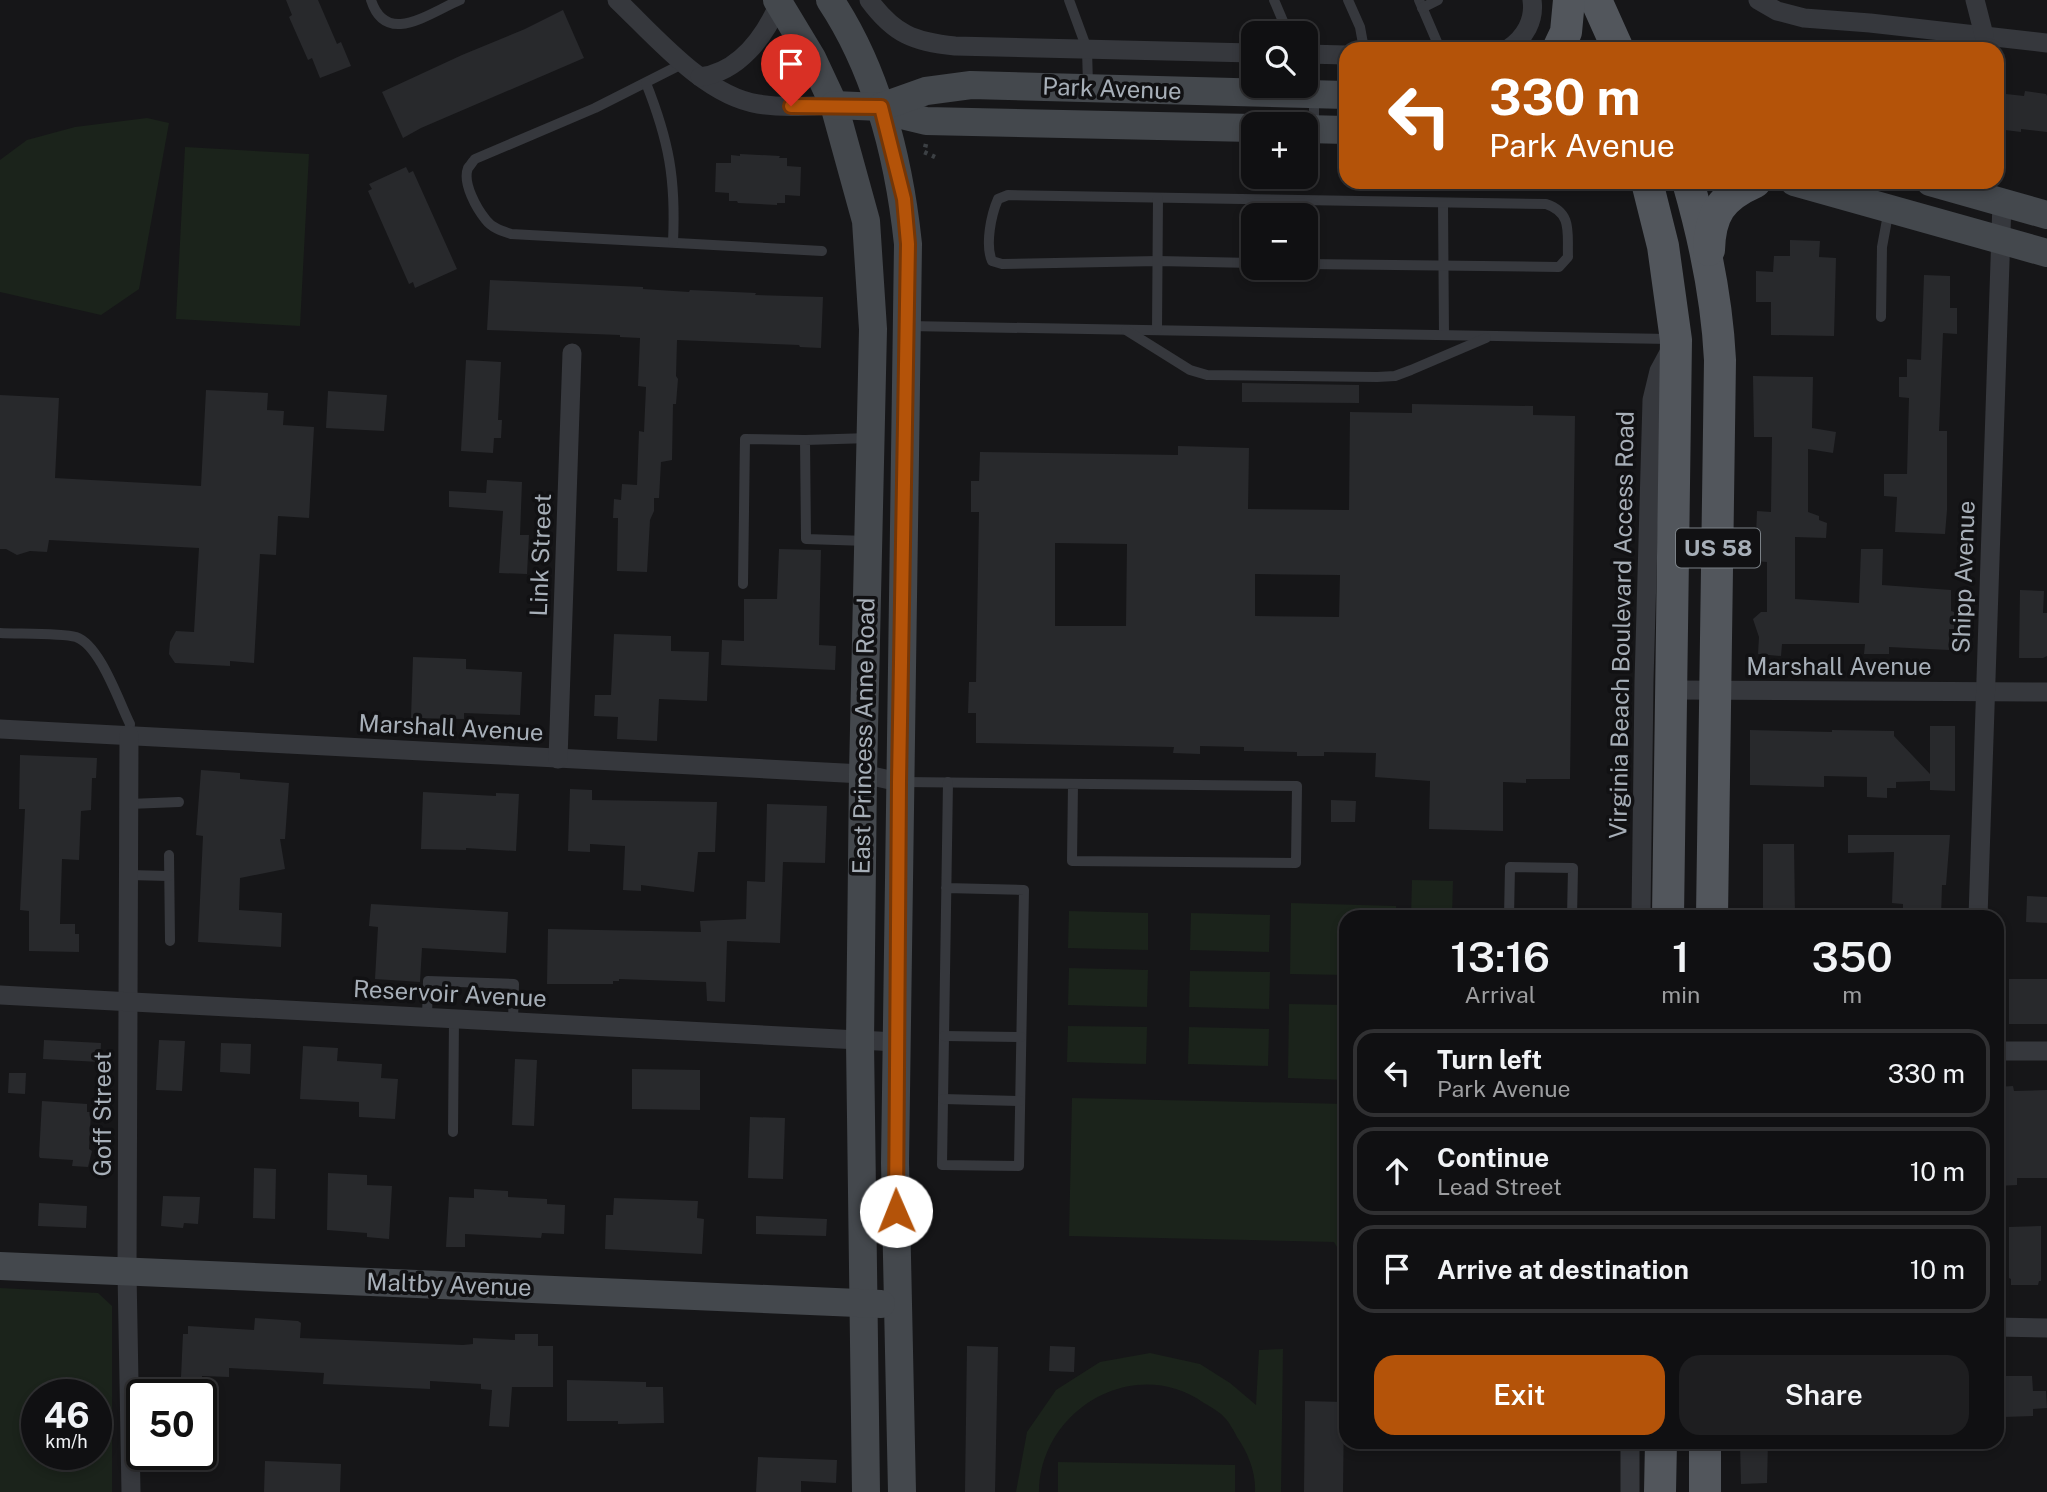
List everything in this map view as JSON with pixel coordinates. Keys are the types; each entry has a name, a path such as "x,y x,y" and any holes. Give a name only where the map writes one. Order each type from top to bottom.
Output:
{"main road":[{"name":"East Princess Anne Road","path":"830,0 862,59 881,107 904,199 908,244 895,1163 902,1492"},
{"path":"1561,42 1566,32 1569,0"},
{"path":"1596,0 1615,42"},
{"name":"East Princess Anne Road","path":"778,2 812,58 834,105 866,221 873,329 860,1042 866,1492"},
{"name":"Park Avenue","path":"881,107 912,94 971,85 1241,93"},
{"name":"Park Avenue","path":"1318,95 1339,95"},
{"name":"Park Avenue","path":"834,105 881,107 926,121 1241,128"},
{"path":"1318,129 1339,130"},
{"name":"US 58","path":"1649,189 1663,246 1676,340 1668,910"},
{"name":"US 58","path":"1690,189 1709,266 1720,360 1712,910"},
{"path":"1709,266 1710,230 1715,213 1726,199 1743,189"},
{"path":"1820,189 2047,253"},
{"path":"1955,189 2047,215"},
{"name":"Maltby Avenue","path":"0,1265 898,1305"},
{"path":"1660,1492 1661,1449"},
{"path":"1705,1492 1706,1449"}],"street":[{"path":"617,0 700,77 730,97 776,106 834,105"},
{"path":"869,0 882,18 902,33 924,43 1241,53"},
{"path":"1516,42 1529,26 1533,10 1532,0"},
{"path":"1758,0 1777,11 1804,18 2047,43"},
{"path":"1975,0 1984,35"},
{"path":"700,77 714,75 745,54 770,24 778,2"},
{"path":"1318,54 1339,55"},
{"name":"Shipp Avenue","path":"1978,910 2002,202"},
{"name":"Virginia Beach Boulevard Access Road","path":"1641,910 1652,400 1659,371 1676,340"},
{"name":"Link Street","path":"558,759 572,353"},
{"name":"Marshall Avenue","path":"1672,690 2047,692"},
{"name":"Marshall Avenue","path":"0,729 863,774 899,782"},
{"name":"Goff Street","path":"129,736 127,1272 131,1492"},
{"name":"Reservoir Avenue","path":"0,995 897,1042"},
{"path":"2004,1051 2047,1051"},
{"path":"2004,1327 2047,1328"},
{"path":"1630,1449 1630,1492"}],"lane":[{"path":"370,0 374,12 383,21 401,26 460,0"},
{"path":"1069,0 1087,49 1088,89"},
{"path":"1274,0 1283,21"},
{"path":"1348,0 1360,27 1363,42"},
{"path":"1437,42 1421,4 1438,0"},
{"path":"684,63 646,83 475,159 468,168 467,178 473,198 486,220 510,234 822,251"},
{"path":"646,83 662,123 671,162 675,202 673,242"},
{"path":"1241,263 1158,261 1002,264 992,261 988,253 994,207 998,198 1008,195 1546,204 1559,208 1567,220 1568,257 1559,267 1318,264"},
{"path":"1157,330 1158,198"},
{"path":"1443,204 1444,335"},
{"path":"1881,317 1882,247 1889,208"},
{"path":"908,326 1676,340"},
{"path":"1125,330 1190,370 1233,375 1395,376 1491,336"},
{"path":"743,583 745,439 870,438"},
{"path":"804,440 806,539 868,541"},
{"path":"0,633 75,637 86,643 96,654 130,724 129,736"},
{"path":"899,782 1297,786 1296,863 1072,861 1073,784"},
{"path":"946,888 1024,890 1019,1166 942,1165 946,888 948,782"},
{"path":"129,804 179,802"},
{"path":"169,855 170,941"},
{"path":"1509,910 1510,867 1573,868 1572,910"},
{"path":"129,875 169,876"},
{"path":"427,1017 428,981 514,984 513,1023"},
{"path":"453,1132 454,1019"},
{"path":"944,1036 1021,1037"},
{"path":"943,1099 1020,1101"}],"path":[{"path":"926,140 924,152 935,157"}],"shaded area":[{"path":"147,118 169,123 139,289 101,315 0,292 0,160 27,140 75,127"},
{"path":"185,147 309,154 300,326 176,319"},
{"path":"1412,880 1453,881 1452,910 1411,910"},
{"path":"1291,903 1396,906 1396,910 1339,910 1339,975 1290,974"},
{"path":"1069,911 1148,913 1148,950 1068,948"},
{"path":"1191,913 1270,915 1269,952 1190,950"},
{"path":"1069,968 1148,970 1147,1007 1068,1005"},
{"path":"1190,971 1270,972 1269,1009 1189,1007"},
{"path":"1289,1004 1339,1005 1339,1080 1288,1078"},
{"path":"1068,1026 1147,1027 1146,1064 1067,1062"},
{"path":"1189,1027 1269,1029 1268,1066 1188,1064"},
{"path":"1072,1098 1339,1104 1339,1250 1334,1242 1069,1236"},
{"path":"0,1288 98,1293 112,1306 112,1379 21,1379 21,1470 112,1470 112,1492 0,1492"},
{"path":"1283,1349 1281,1492 1255,1492 1253,1470 1248,1456 1221,1414 1177,1389 1149,1385 1122,1388 1096,1398 1073,1414 1056,1436 1044,1462 1039,1492 1016,1492 1027,1432 1056,1390 1100,1362 1150,1353 1200,1364 1230,1383 1256,1405 1259,1350"},
{"path":"1058,1462 1235,1465 1235,1492 1058,1492"}],"building":[{"path":"286,0 318,0 337,44 341,42 351,66 320,78 312,58 308,60 289,17 292,15"},
{"path":"563,10 584,58 403,138 382,92"},
{"path":"2025,91 2046,94 2047,132 2004,130 2004,94 2024,96"},
{"path":"731,155 780,156 779,158 787,158 787,166 801,167 800,196 785,195 785,203 777,205 738,203 729,201 729,193 715,192 716,163 731,163"},
{"path":"406,167 409,173 413,171 457,269 415,288 413,282 409,284 368,191 372,189 369,184"},
{"path":"1790,240 1820,241 1819,257 1836,258 1834,336 1771,335 1771,302 1756,302 1756,271 1773,272 1774,256 1790,256"},
{"path":"1924,275 1950,276 1950,308 1957,308 1957,334 1943,333 1939,431 1947,431 1945,534 1895,532 1897,497 1884,496 1884,474 1907,474 1909,398 1899,397 1899,377 1907,377 1907,359 1921,360"},
{"path":"490,280 823,297 821,348 677,340 678,379 676,404 673,404 672,460 661,462 659,498 654,498 654,511 650,520 647,572 617,571 618,518 613,518 614,499 621,500 622,484 637,485 639,431 644,432 646,387 638,386 640,338 487,330"},
{"path":"466,360 501,362 498,420 502,420 501,438 494,438 493,453 461,451"},
{"path":"1753,376 1813,377 1812,428 1836,432 1833,453 1808,449 1808,512 1827,523 1826,538 1795,537 1795,599 1859,603 1861,549 1883,549 1882,585 1951,590 1954,629 1949,629 1949,650 1889,647 1889,654 1864,654 1865,644 1782,644 1781,656 1758,654 1759,637 1753,619 1761,612 1767,612 1767,562 1755,561 1757,511 1771,512 1772,437 1754,437"},
{"path":"1242,383 1359,385 1359,403 1242,402"},
{"path":"206,390 268,393 267,410 284,411 283,425 314,427 309,518 278,516 276,555 260,554 254,663 230,661 230,666 175,663 169,654 170,642 176,631 194,632 199,548 49,540 47,552 30,551 17,555 0,549 0,395 59,398 55,478 201,486"},
{"path":"328,391 387,395 384,431 326,428"},
{"path":"1412,404 1533,406 1533,415 1575,416 1570,779 1503,782 1503,831 1429,829 1430,781 1375,777 1376,753 1324,752 1324,756 1297,756 1297,752 1244,751 1244,747 1200,746 1200,754 1173,753 1174,747 976,743 976,713 968,713 969,682 976,682 979,512 971,512 971,481 979,481 980,452 1178,455 1178,446 1249,448 1248,509 1349,510 1350,412 1412,413","holes":["1055,543 1127,544 1126,626 1055,626","1255,574 1340,575 1339,617 1255,616"]},
{"path":"487,480 522,482 520,535 529,535 527,574 499,573 503,511 449,507 449,491 486,493"},
{"path":"779,549 821,550 819,645 836,646 835,670 721,665 722,640 744,641 744,599 777,599"},
{"path":"2020,590 2044,591 2047,656 2043,658 2019,658"},
{"path":"614,634 671,636 671,651 709,652 707,701 659,699 657,741 617,739 618,717 594,716 595,695 611,695"},
{"path":"413,657 466,659 466,669 522,672 520,715 464,713 464,719 411,718"},
{"path":"1930,726 1955,726 1955,791 1930,790 1930,781 1896,782 1896,788 1887,788 1887,798 1867,797 1867,777 1824,776 1824,787 1750,785 1750,730 1894,731 1894,736 1930,774"},
{"path":"20,755 97,758 96,778 92,778 91,810 81,811 79,860 62,859 60,924 75,924 75,934 79,934 79,952 29,951 29,911 20,910 25,809 19,809"},
{"path":"201,770 240,773 240,779 289,783 285,839 280,839 285,869 240,878 239,910 282,913 281,947 198,942 203,836 196,835"},
{"path":"570,789 592,790 592,800 717,802 715,852 698,852 694,892 641,885 641,891 623,890 625,846 590,844 590,852 568,851"},
{"path":"423,792 496,796 496,793 519,794 516,851 421,849"},
{"path":"1331,800 1356,801 1355,822 1331,822"},
{"path":"767,804 827,806 825,863 783,862 780,943 727,941 725,1002 707,1001 706,982 619,979 613,981 613,984 547,984 548,929 701,932 700,921 746,919 747,881 765,882"},
{"path":"1848,835 1950,835 1946,885 1942,885 1941,910 1903,910 1903,904 1892,903 1894,852 1848,853"},
{"path":"1763,844 1794,844 1795,910 1763,910"},
{"path":"2027,896 2047,897 2047,923 2026,922"},
{"path":"371,904 508,912 506,953 422,948 420,982 375,979 378,927 369,926"},
{"path":"2009,979 2047,979 2047,1024 2009,1024"},
{"path":"44,1040 101,1043 100,1062 43,1059"},
{"path":"159,1040 185,1041 182,1091 156,1090"},
{"path":"221,1043 251,1044 250,1074 220,1072"},
{"path":"303,1046 338,1048 337,1061 382,1064 381,1078 398,1079 395,1119 359,1117 359,1102 300,1099"},
{"path":"515,1059 537,1060 534,1126 512,1125"},
{"path":"632,1069 700,1070 700,1110 632,1109"},
{"path":"9,1073 26,1073 25,1094 8,1093"},
{"path":"2013,1086 2014,1091 2047,1090 2047,1178 2017,1178 2017,1185 2004,1186 2004,1087"},
{"path":"42,1101 87,1104 87,1112 91,1112 89,1149 92,1151 88,1167 72,1166 73,1160 40,1158"},
{"path":"750,1117 785,1118 783,1179 748,1178"},
{"path":"254,1168 276,1169 275,1219 253,1218"},
{"path":"328,1173 367,1175 367,1185 392,1186 389,1239 367,1237 367,1233 327,1230"},
{"path":"474,1189 508,1191 508,1197 547,1199 547,1204 565,1205 564,1234 542,1233 541,1238 465,1234 465,1247 446,1247 449,1197 474,1198"},
{"path":"163,1196 200,1197 198,1224 184,1223 183,1228 161,1226"},
{"path":"614,1198 698,1201 697,1218 704,1219 702,1254 605,1249 606,1215 613,1215"},
{"path":"39,1203 87,1206 86,1228 38,1226"},
{"path":"756,1216 827,1219 826,1236 756,1234"},
{"path":"2041,1226 2041,1281 2038,1285 2011,1285 2009,1227"},
{"path":"255,1318 298,1321 301,1323 300,1338 463,1345 473,1344 473,1338 515,1340 515,1334 538,1334 538,1346 553,1346 553,1387 512,1387 509,1427 489,1426 492,1390 481,1389 481,1384 430,1381 430,1389 323,1384 324,1373 229,1368 229,1377 181,1377 183,1334 188,1334 188,1326 254,1330"},
{"path":"967,1346 998,1347 995,1492 965,1492"},
{"path":"1050,1346 1075,1347 1074,1372 1049,1371"},
{"path":"2004,1376 2032,1376 2033,1391 2046,1391 2047,1408 2033,1409 2033,1416 2004,1417"},
{"path":"567,1380 646,1382 646,1387 663,1387 664,1423 567,1421"},
{"path":"1305,1401 1339,1402 1339,1449 1343,1449 1343,1492 1304,1492"},
{"path":"1740,1449 1768,1449 1767,1483 1741,1484"},
{"path":"758,1457 837,1460 836,1483 801,1481 801,1492 756,1492"},
{"path":"265,1461 341,1464 340,1492 264,1492"}],"route":[{"path":"791,106 881,107 904,199 908,244 908,389 899,782 896,1211"}]}
